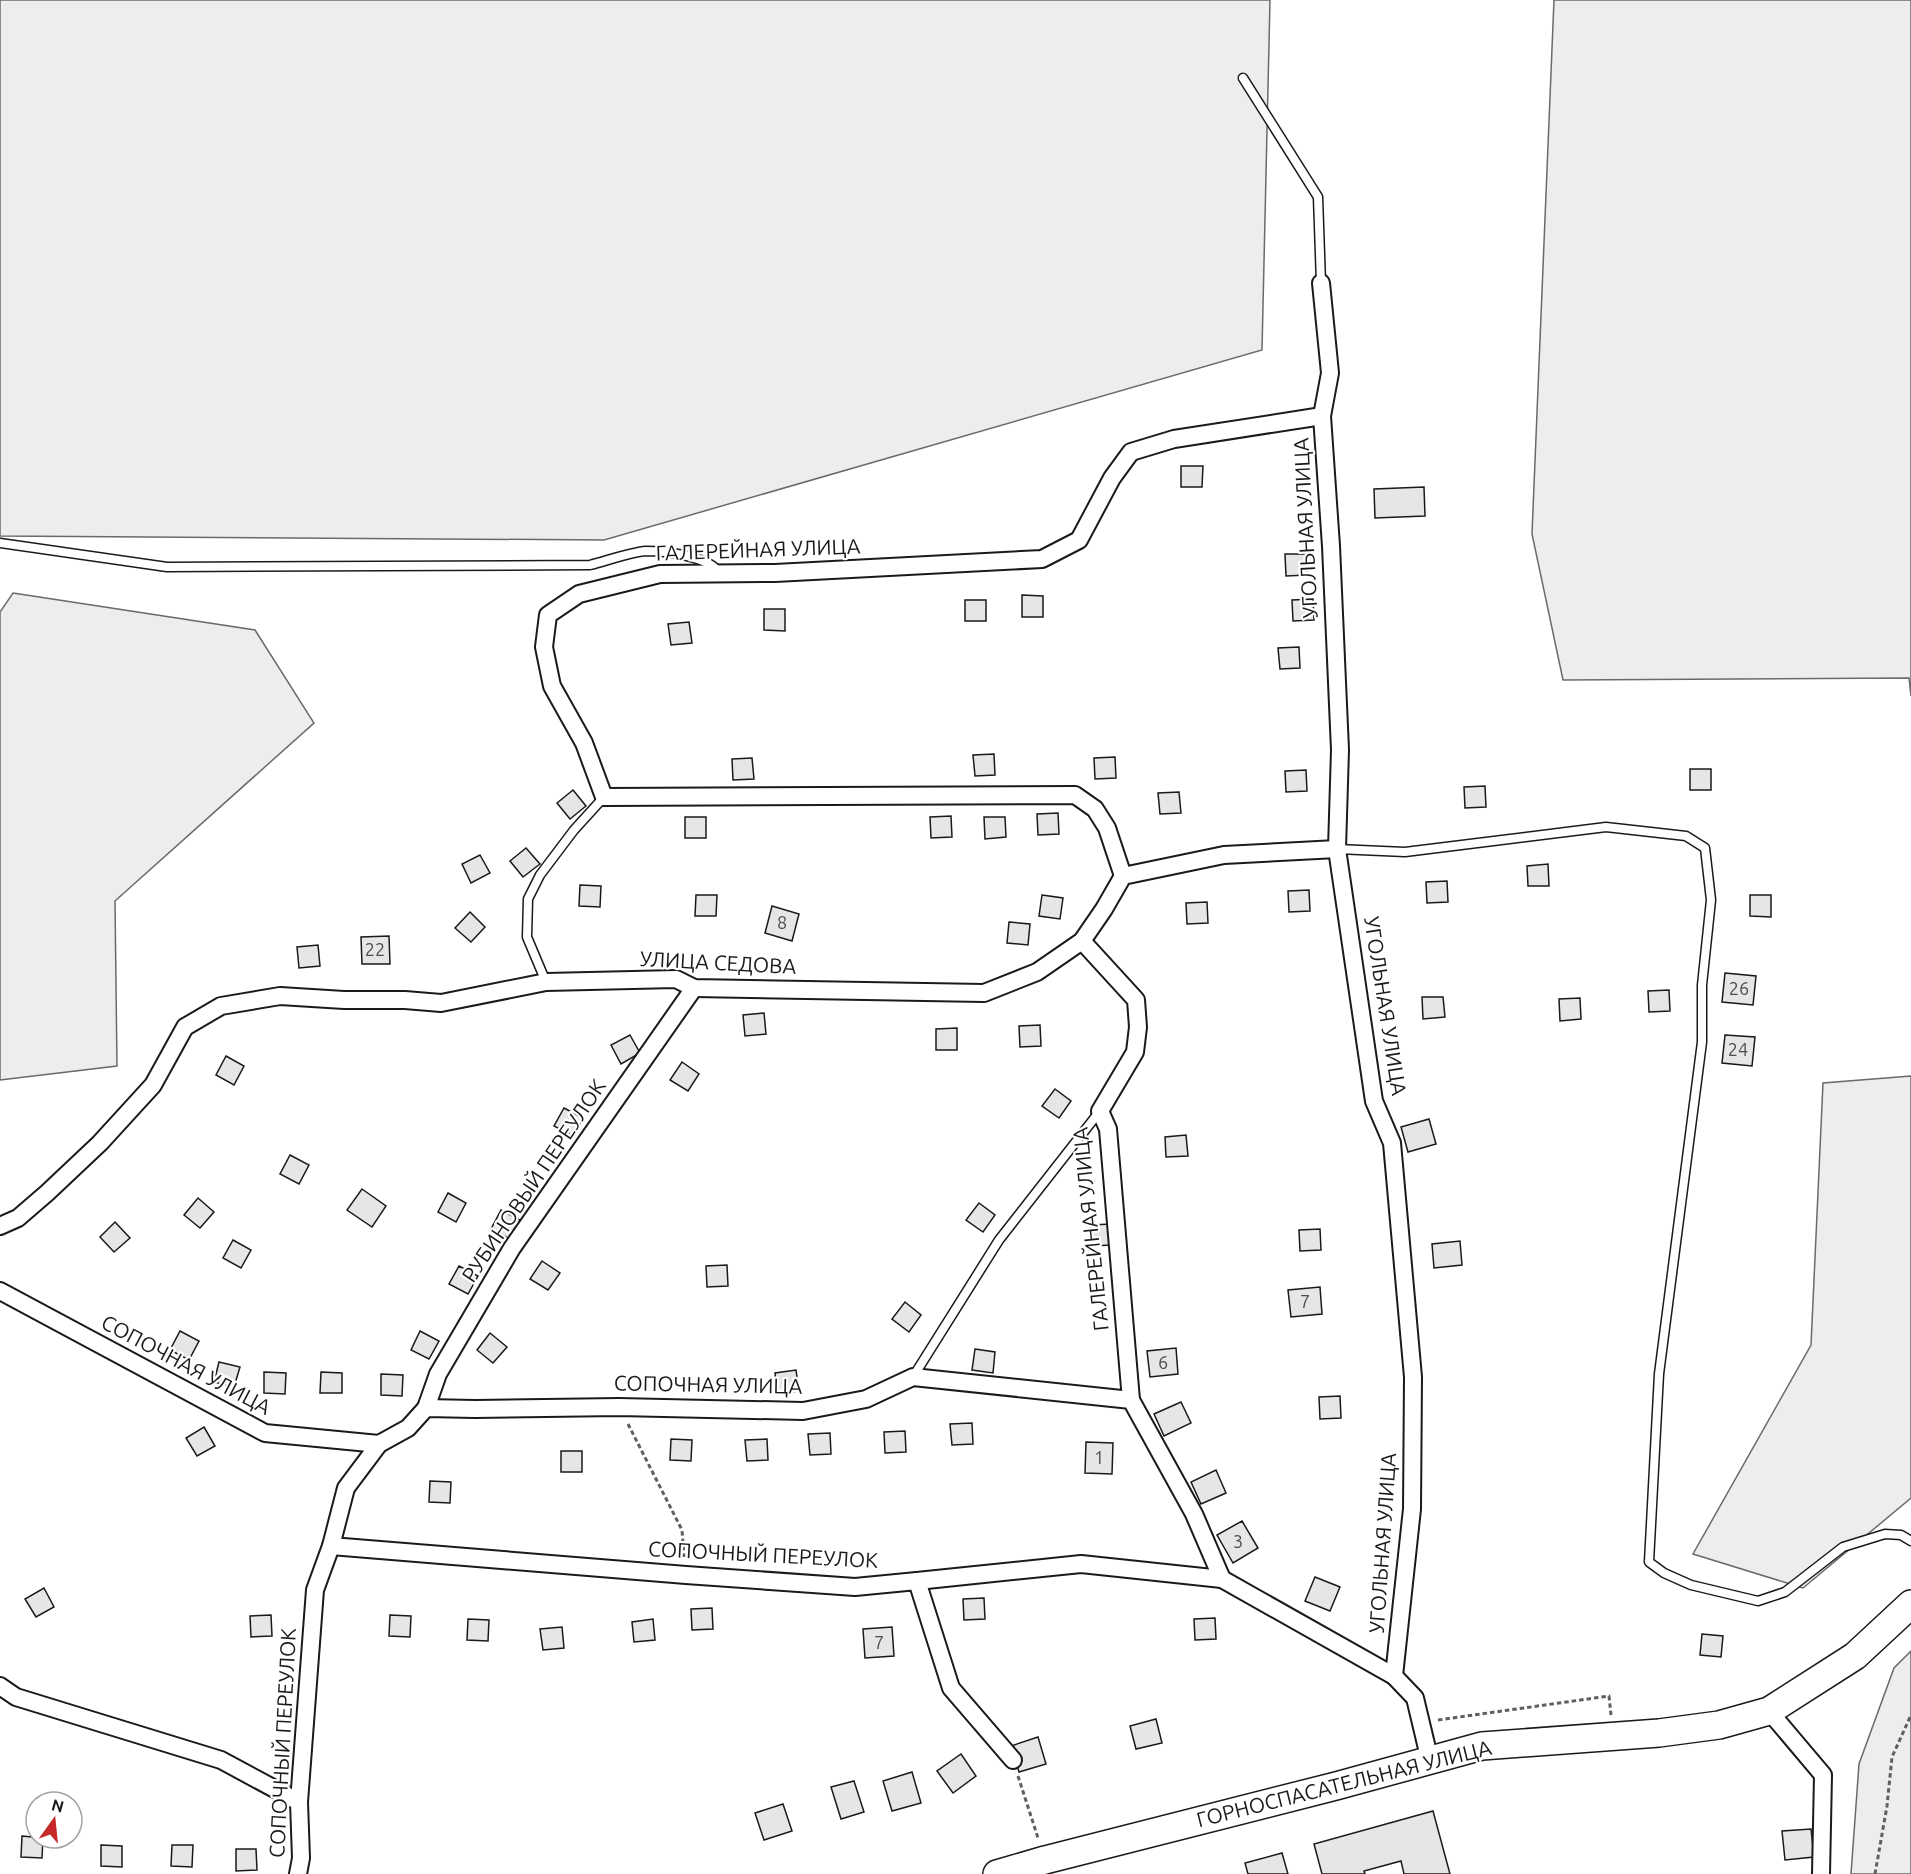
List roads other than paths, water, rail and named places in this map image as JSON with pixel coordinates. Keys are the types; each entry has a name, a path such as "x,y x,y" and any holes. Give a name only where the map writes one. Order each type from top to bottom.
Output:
{"main road":[{"name":"ГОРНОСПАСАТЕЛЬНАЯ УЛИЦА","path":"997,1874 1482,1746 1659,1733 1719,1725 1769,1711 1855,1656 1911,1604"}],"street":[{"name":"УГОЛЬНАЯ УЛИЦА","path":"1321,283 1330,373 1322,416 1340,750 1337,849 1374,1101 1392,1143 1413,1377 1412,1509 1394,1676"},
{"name":"ГАЛЕРЕЙНАЯ УЛИЦА","path":"604,797 584,743 552,686 544,647 548,615 579,594 660,574 775,573 1042,559 1079,540 1112,478 1131,452 1174,439 1322,416"},
{"path":"604,797 1075,795 1095,809 1107,828 1123,876 1224,855 1337,849"},
{"name":"УЛИЦА СЕДОВА","path":"0,1226 18,1218 100,1143 153,1085 185,1026 221,1006 280,996 441,1003 546,982 676,979 694,988 984,993 1037,972 1082,941 1123,876"},
{"name":"ГАЛЕРЕЙНАЯ УЛИЦА","path":"1082,941 1136,1000 1138,1027 1135,1052 1100,1111 1108,1129 1131,1400"},
{"name":"РУБИНОВЫЙ ПЕРЕУЛОК","path":"426,1408 438,1374 512,1248 694,988"},
{"name":"СОПОЧНАЯ УЛИЦА","path":"0,1291 265,1433 379,1444"},
{"path":"913,1377 1131,1400 1194,1514 1222,1580 1394,1676 1415,1698 1430,1761"},
{"name":"СОПОЧНАЯ УЛИЦА","path":"426,1408 619,1407 803,1411 866,1399 913,1377"},
{"path":"379,1444 408,1428 426,1408"},
{"name":"СОПОЧНЫЙ ПЕРЕУЛОК","path":"298,1874 301,1858 299,1802 315,1590 331,1545 346,1488 379,1444"},
{"name":"СОПОЧНЫЙ ПЕРЕУЛОК","path":"331,1545 855,1587 1081,1564 1222,1580"},
{"path":"917,1581 951,1688 1013,1760"},
{"path":"0,1686 16,1697 221,1760 299,1802"},
{"path":"1769,1711 1823,1775 1821,1874"}],"lane":[{"path":"1243,78 1318,197 1321,283"},
{"path":"0,543 167,567 590,565 645,551 681,555 709,563 715,568 715,573"},
{"path":"546,982 528,937 528,898 540,875 574,830 604,797"},
{"path":"1337,849 1405,852 1606,827 1686,836 1705,849 1711,900 1702,985 1702,1042 1659,1374 1649,1562 1664,1573 1691,1585 1758,1601 1785,1592 1843,1547 1885,1534 1901,1535 1911,1541"},
{"path":"913,1377 999,1240 1100,1111"}]}
